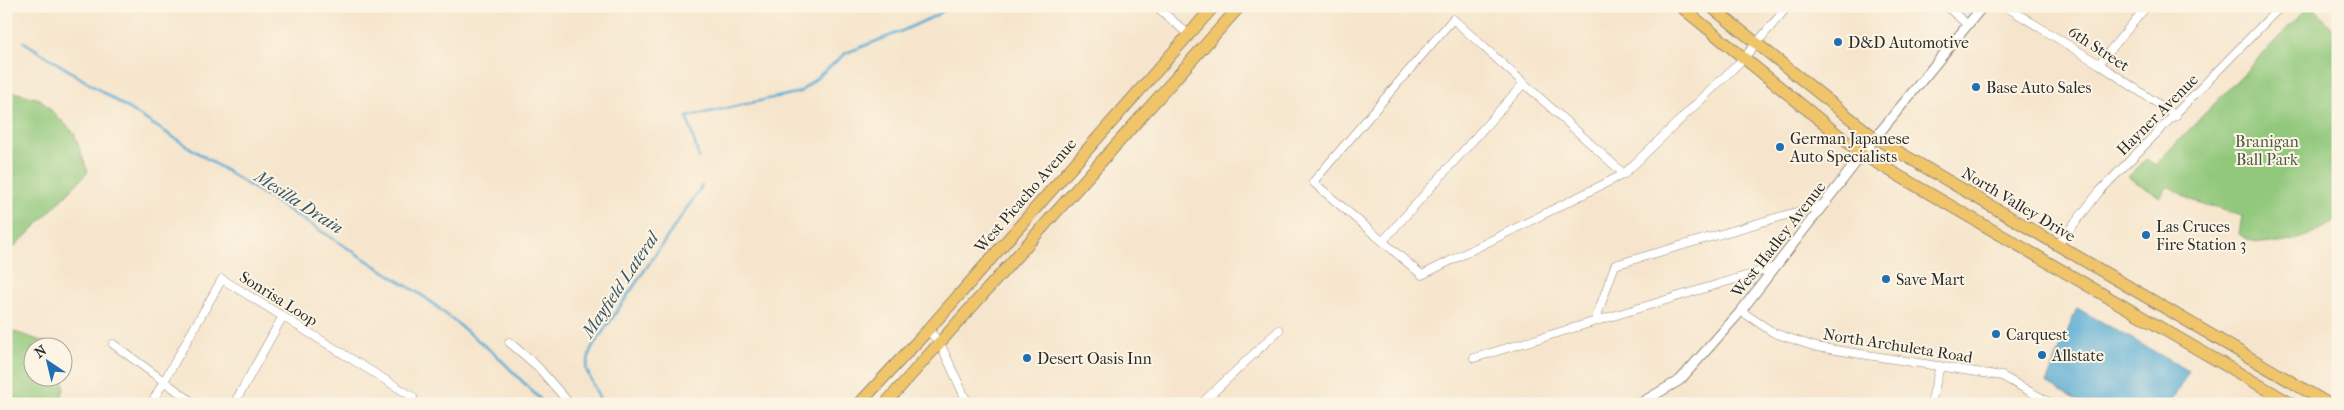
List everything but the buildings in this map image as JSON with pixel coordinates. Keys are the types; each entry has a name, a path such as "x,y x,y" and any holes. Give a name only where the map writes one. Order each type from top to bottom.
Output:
{"main road":[{"name":"West Picacho Avenue","path":"858,404 928,330 1214,6"},
{"path":"885,404 1240,6"},
{"path":"1680,6 1863,155 2292,404"},
{"name":"North Valley Drive","path":"1710,6 1876,138 2330,404"}],"street":[{"path":"1156,6 1189,35"},
{"path":"1624,174 1453,18 1313,182 1422,275 1624,174 1757,45 1788,6"},
{"path":"1946,6 1968,25"},
{"name":"West Hadley Avenue","path":"1639,404 1680,380 1741,311 1876,138 1983,6"},
{"name":"6th Street","path":"2005,6 2099,64 2176,116"},
{"path":"2099,64 2147,6"},
{"name":"Hayner Avenue","path":"2058,246 2099,192 2176,116 2281,6"},
{"path":"1383,241 1524,83"},
{"path":"1595,321 1615,265 1827,202"},
{"path":"1474,358 1775,267"},
{"name":"Sonrisa Loop","path":"151,404 222,279 413,397 411,404"},
{"name":"North Archuleta Road","path":"1741,311 1774,333 1816,347 2002,376 2052,404"},
{"path":"234,404 283,316"},
{"path":"928,330 940,343 968,404"},
{"path":"1201,404 1279,330"},
{"path":"509,342 537,366 570,404"},
{"path":"113,344 163,382 196,404"},
{"path":"1931,404 1940,366"}],"green space":[{"name":"Branigan Ball Park","path":"2309,6 2313,6 2338,36 2338,219 2303,237 2276,243 2263,243 2250,240 2239,234 2242,216 2191,200 2168,186 2160,197 2128,177 2146,159 2155,165"},
{"path":"6,90 40,99 74,133 88,172 6,254"},
{"path":"6,329 32,338 22,338 22,388 64,389 59,404 6,404"}],"water":[{"path":"2077,308 2189,371 2170,404 2084,404 2046,383"}],"waterway":[{"name":"Mayfield Lateral","path":"699,158 687,117 800,92 846,53 939,14 948,6"},
{"name":"Mesilla Drain","path":"24,42 426,298 496,355 545,404"},
{"name":"Mayfield Lateral","path":"602,404 586,369 591,349 702,186"}],"place":[{"name":"D&D Automotive","path":"1838,42"},
{"name":"Base Auto Sales","path":"1976,87"},
{"name":"German Japanese Auto Specialists","path":"1780,147"},
{"name":"Las Cruces Fire Station 3","path":"2146,235"},
{"name":"Save Mart","path":"1886,279"},
{"name":"Carquest","path":"1996,334"},
{"name":"Allstate","path":"2042,355"},
{"name":"Desert Oasis Inn","path":"1027,358"}]}
